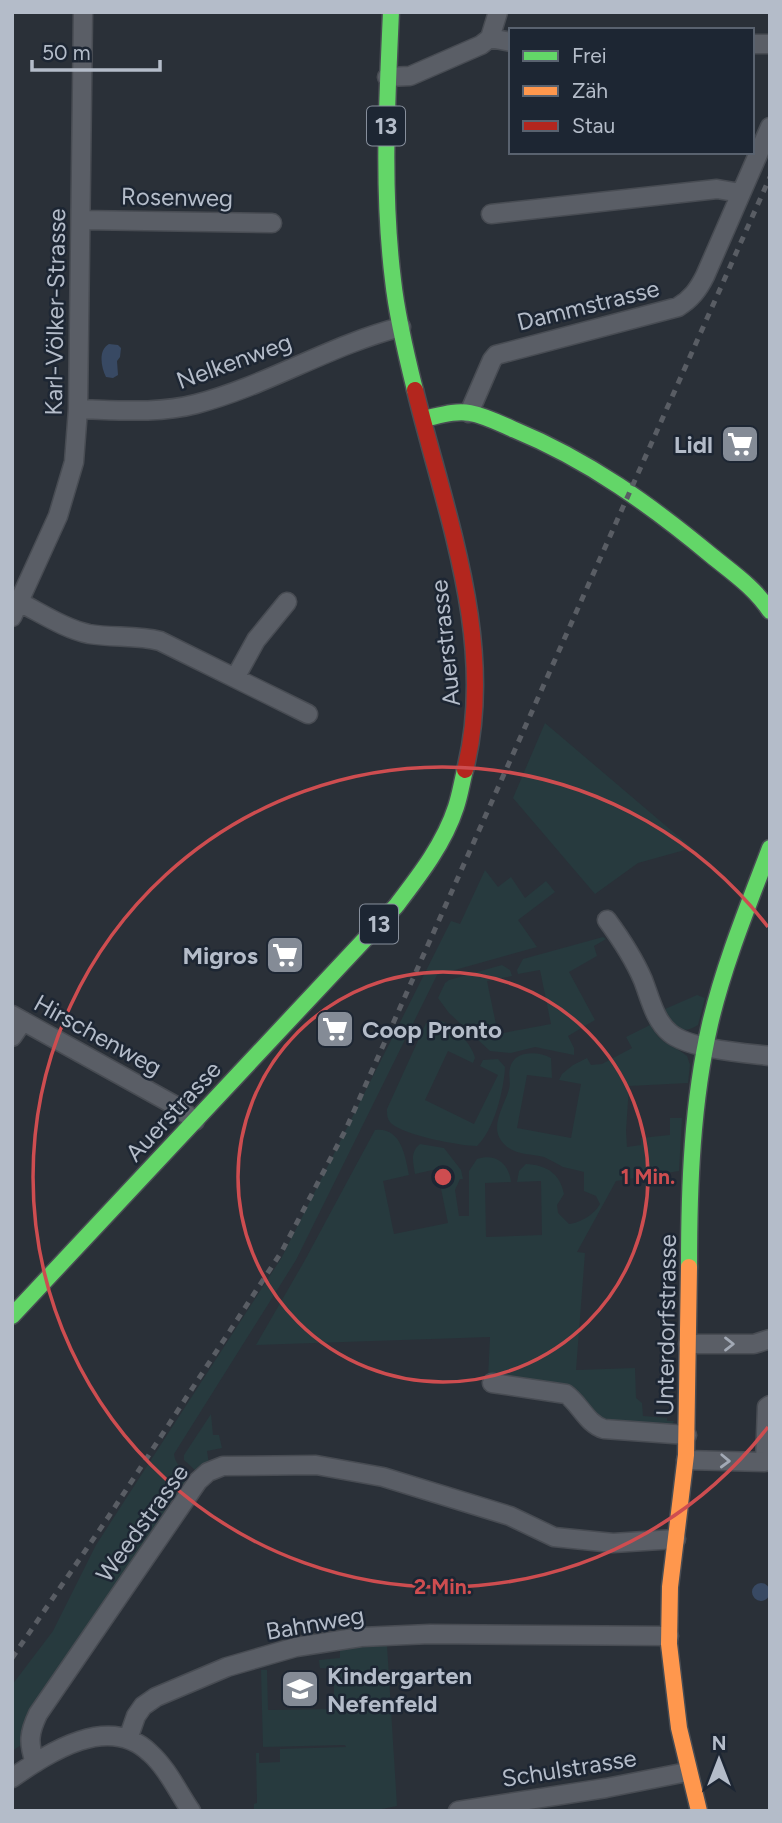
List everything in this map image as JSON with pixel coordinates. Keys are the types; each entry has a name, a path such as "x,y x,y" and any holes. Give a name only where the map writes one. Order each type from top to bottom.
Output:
{"main road":[{"name":"Auerstrasse","path":"12,1316 396,906 433,857 456,807 468,765 475,724 472,635 462,580 401,327 393,283 386,161 391,12"},
{"path":"424,419 469,413 520,432 601,476 682,531 768,606"},
{"name":"Unterdorfstrasse","path":"699,1811 687,1772 675,1708 669,1636 670,1587 686,1460 693,1153 706,1047 730,955 770,848"}],"street":[{"name":"Karl-Völker-Strasse","path":"83,12 82,220 78,409 74,462 58,516 16,609 89,634 160,641 308,714"},
{"path":"387,77 410,76 481,46 490,38 498,12"},
{"path":"490,38 509,42"},
{"name":"Dammstrasse","path":"469,413 496,355 678,307 687,301 705,276 770,127"},
{"path":"491,214 717,189 740,193"},
{"name":"Rosenweg","path":"82,220 272,223"},
{"name":"Nelkenweg","path":"78,409 170,410 194,405 356,340 401,327"},
{"path":"234,678 256,640 287,602"},
{"path":"607,920 622,941 642,979 655,1012 670,1033 706,1047 770,1056"},
{"path":"12,1037 17,1018"},
{"name":"Hirschenweg","path":"17,1018 176,1106 195,1121"},
{"path":"688,1344 754,1344 770,1339"},
{"path":"492,1383 566,1394 575,1400 595,1427 687,1435"},
{"path":"686,1460 765,1462 767,1407 770,1405"},
{"name":"Weedstrasse","path":"34,1763 29,1746 32,1727 38,1714 198,1481 208,1472 223,1466 316,1465 383,1477 510,1516 554,1537 612,1543 676,1539"},
{"name":"Bahnweg","path":"128,1739 136,1716 143,1706 156,1697 227,1667 296,1647 361,1637 430,1634 669,1636"},
{"path":"12,1778 34,1763 82,1739 113,1735 143,1746 153,1755 191,1811"},
{"name":"Schulstrasse","path":"458,1811 606,1788 687,1772"}],"green space":[{"path":"545,723 692,848 638,863 595,894 513,798"},
{"path":"485,870 498,887 511,877 525,898 546,881 555,892 518,920 537,947 437,975 296,1260 174,1454 188,1481 27,1720 21,1745 12,1751 12,1685 53,1631 96,1545 282,1257 451,921 460,924"},
{"path":"603,937 606,939 594,946 597,956 569,972 595,1020 568,1036 574,1048 574,1055 535,1047 511,1053 490,1051 449,1013 438,998 449,980 502,965 510,970 512,976 487,981 498,1034 551,1024 540,970 518,974 517,970 523,959"},
{"path":"697,995 705,998 698,1025 686,1030 678,1027 665,1009"},
{"path":"441,1021 462,1036 475,1058 473,1063 448,1051 425,1100 474,1124 498,1075 480,1066 483,1060 498,1059 505,1067 497,1109 477,1146 420,1136 398,1128 389,1121 387,1109 426,1023"},
{"path":"650,1025 663,1041 687,1056 690,1065 688,1083 629,1086 627,1147 641,1145 641,1138 670,1135 670,1118 682,1118 679,1171 616,1181 577,1252 585,1253 576,1370 635,1368 636,1398 642,1403 643,1416 667,1418 667,1421 674,1421 672,1425 597,1421 572,1390 488,1378 490,1337 256,1345 375,1130 384,1130 396,1138 403,1151 409,1175 383,1181 394,1234 448,1223 437,1169 415,1174 413,1154 420,1144 444,1148 461,1170 463,1179 460,1179 455,1190 459,1216 469,1216 469,1171 477,1159 496,1159 508,1170 511,1182 485,1183 486,1237 542,1235 541,1181 517,1182 519,1171 526,1164 546,1168 559,1181 564,1194 557,1205 558,1213 569,1224 591,1214 600,1204 596,1196 584,1191 584,1172 563,1167 544,1157 513,1151 499,1138 497,1124 509,1089 510,1068 512,1062 521,1055 540,1054 551,1058 552,1078 527,1075 517,1128 571,1138 581,1084 559,1080 562,1074 587,1058 591,1065 602,1064 632,1048 626,1037"},
{"path":"211,1414 213,1435 219,1435 222,1448 207,1451 209,1464 197,1472 184,1460 184,1455"},
{"path":"387,1645 397,1806 372,1811 254,1811 254,1804 257,1803 256,1753 259,1753 259,1763 280,1762 280,1749 346,1747 263,1747 261,1670 267,1670 268,1710 334,1709 334,1669 320,1668 319,1660 340,1658 340,1648"}],"water":[{"path":"109,344 121,348 117,361 118,375 113,378 106,377 102,364 103,350"},
{"path":"761,1583 767,1586 770,1592 767,1598 761,1601 755,1598 752,1592 755,1586"}],"railway":[{"path":"12,1658 109,1516 282,1251 346,1129 770,177"}],"traffic: fast":[{"path":"391,12 386,146 387,213 397,308 415,390"},
{"path":"423,419 458,412 476,414 568,455 666,519 743,581 770,611"},
{"path":"12,1316 396,906 445,834 456,807 465,770"},
{"path":"689,1267 693,1145 704,1054 722,979 770,848"}],"traffic: slow":[{"path":"689,1267 686,1455 670,1587 669,1644 679,1728 699,1811"}],"traffic: jam":[{"path":"415,390 452,530 471,626 475,674 473,722 465,770"}],"place":[{"name":"Lidl","path":"740,444"},
{"name":"Migros","path":"285,955"},
{"name":"Coop Pronto","path":"335,1029"},
{"name":"Kindergarten Nefenfeld","path":"300,1689"}]}
